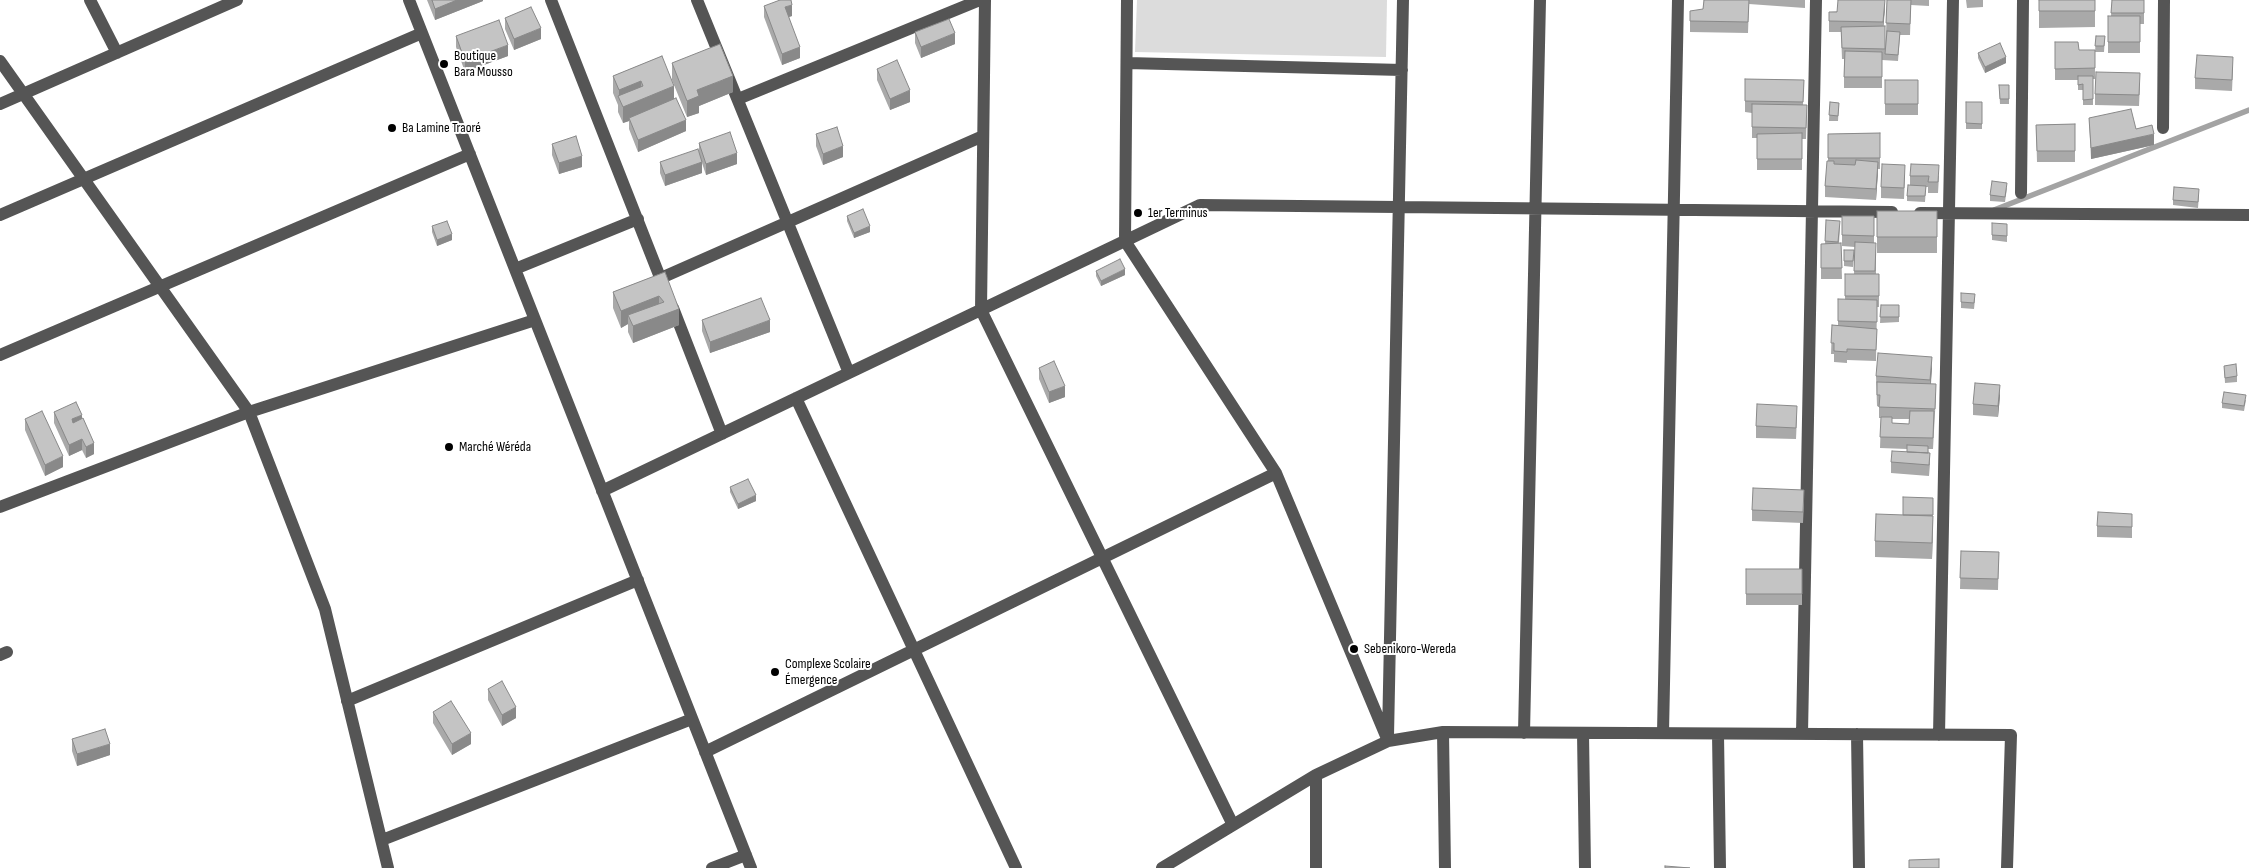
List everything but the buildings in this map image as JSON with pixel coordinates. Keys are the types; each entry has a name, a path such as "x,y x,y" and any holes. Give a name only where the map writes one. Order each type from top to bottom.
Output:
{"street":[{"path":"90,0 117,53"},
{"path":"0,104 238,0"},
{"path":"409,0 751,868"},
{"path":"551,0 722,434"},
{"path":"697,0 849,373"},
{"path":"738,100 980,0"},
{"path":"984,0 981,310 1232,825"},
{"path":"1127,0 1125,241 1276,473 1388,741"},
{"path":"1388,741 1403,0"},
{"path":"1524,733 1540,0"},
{"path":"1663,733 1678,0"},
{"path":"1802,734 1816,0"},
{"path":"1939,735 1953,0"},
{"path":"2021,193 2023,0"},
{"path":"2162,128 2164,0"},
{"path":"0,214 422,33"},
{"path":"0,61 249,412 325,610 388,868"},
{"path":"1126,63 1402,70"},
{"path":"661,278 983,136"},
{"path":"0,355 470,154"},
{"path":"602,491 1200,205 2249,215"},
{"path":"515,269 638,219"},
{"path":"0,507 249,412 535,320"},
{"path":"796,398 1016,868"},
{"path":"705,752 1276,473"},
{"path":"347,700 638,580"},
{"path":"382,840 692,719"},
{"path":"1443,732 1445,868"},
{"path":"1170,866 1232,825 1316,775 1388,741 1443,732 2011,735 2007,868"},
{"path":"1583,733 1585,868"},
{"path":"1718,734 1720,868"},
{"path":"1857,734 1859,868"},
{"path":"1316,775 1316,868"},
{"path":"712,868 746,855"}],"shaded area":[{"path":"1137,0 1387,0 1386,57 1135,52"}],"waterway":[{"path":"1994,210 2249,110"}],"place":[{"name":"Boutique Bara Mousso","path":"444,64"},
{"name":"Ba Lamine Traoré","path":"392,128"},
{"name":"1er Terminus","path":"1138,213"},
{"name":"Marché Wéréda","path":"449,447"},
{"name":"Sebenikoro-Wereda","path":"1354,649"},
{"name":"Complexe Scolaire Émergence","path":"775,672"}]}
